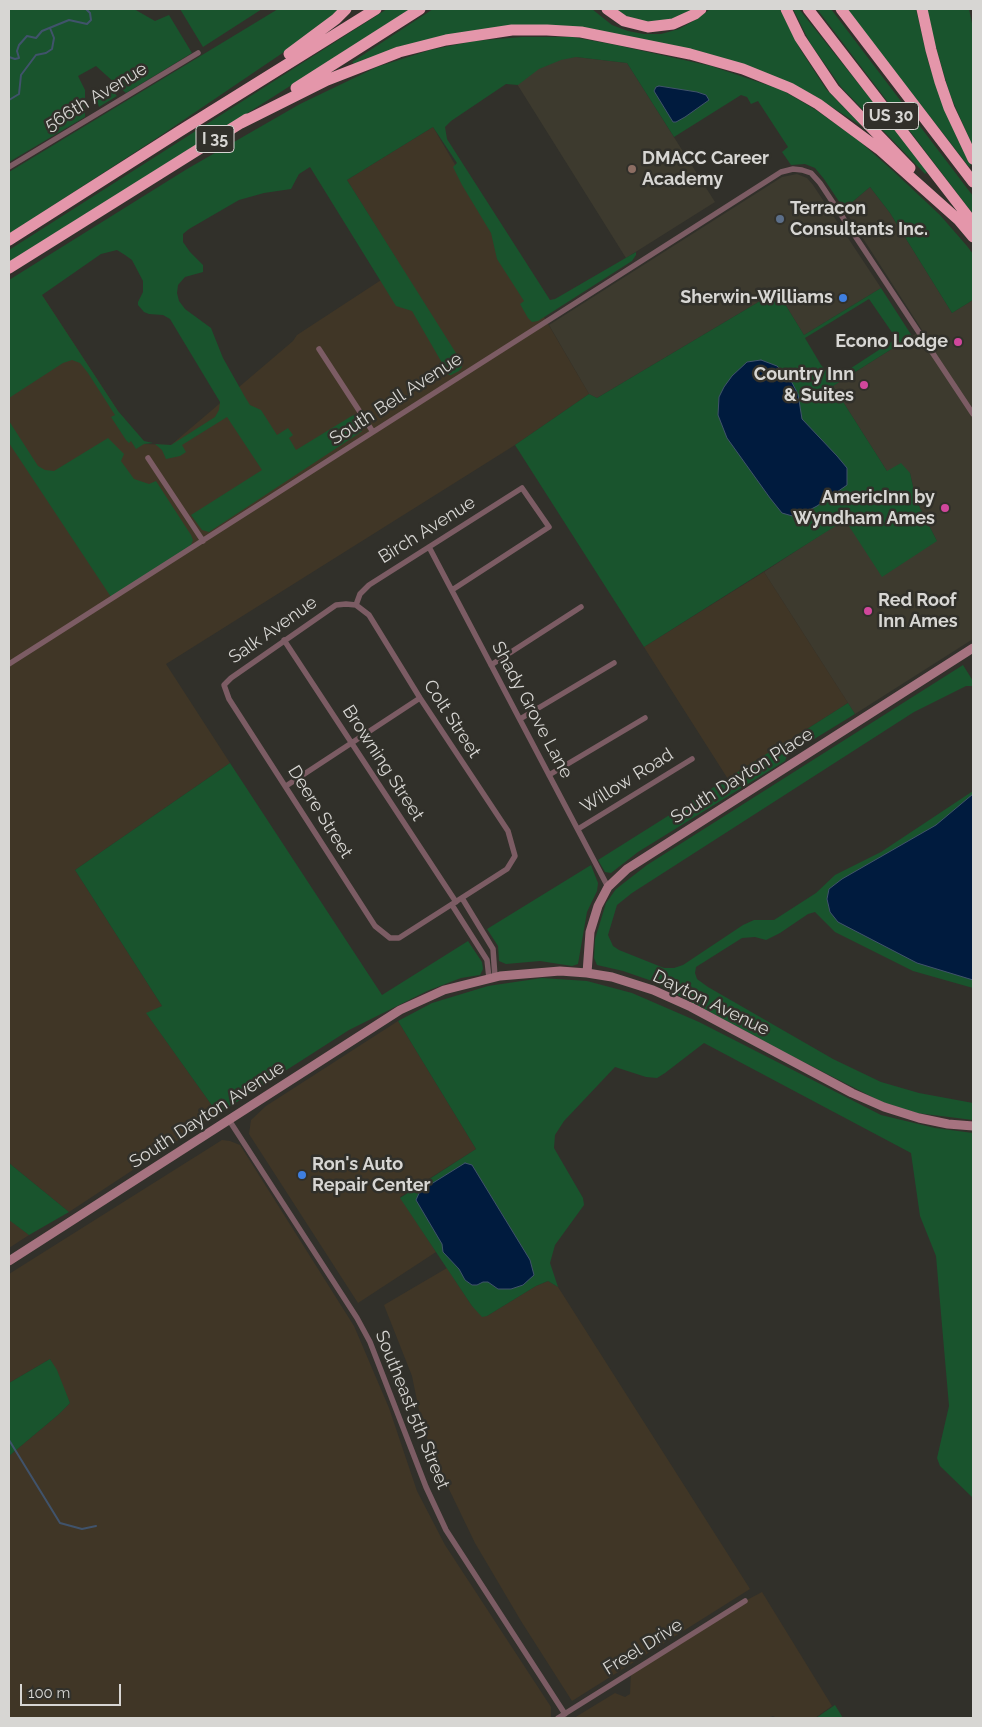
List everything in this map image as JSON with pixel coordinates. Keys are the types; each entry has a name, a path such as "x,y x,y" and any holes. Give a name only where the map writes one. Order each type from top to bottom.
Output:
{"highway":[{"path":"180,131 306,42 346,9"},
{"name":"I 35","path":"9,240 376,9"},
{"name":"I 35","path":"9,268 420,9"},
{"path":"607,9 624,20 648,27 673,24 695,14 701,9"},
{"path":"786,9 800,38 834,89 967,223 973,237"},
{"name":"US 30","path":"808,9 967,223"},
{"name":"US 30","path":"841,9 973,182"},
{"path":"922,9 940,82 949,108 973,159"},
{"path":"241,123 327,80 399,52 446,40 512,30 581,32 690,54 743,69 790,88 818,104 872,144 967,223"}],"main road":[{"name":"South Dayton Place","path":"587,973 590,932 598,906 608,887 627,869 973,648"},
{"name":"Dayton Avenue","path":"424,998 492,978 530,973 587,973 612,978 653,990 691,1007 852,1093 884,1107 919,1118 948,1124 973,1126"},
{"name":"South Dayton Avenue","path":"9,1261 352,1040 400,1010 424,998"}],"street":[{"name":"566th Avenue","path":"9,167 198,53"},
{"name":"South Bell Avenue","path":"9,664 772,177 793,169 811,173 820,183 973,414"},
{"path":"319,349 373,432"},
{"path":"148,458 203,541"},
{"name":"Birch Avenue","path":"356,605 360,594 369,585 522,488 549,527 452,590"},
{"name":"Shady Grove Lane","path":"429,547 608,887"},
{"name":"Salk Avenue","path":"229,699 224,685 230,678 336,605 356,605"},
{"name":"Colt Street","path":"356,605 369,615 420,698 508,831 515,856 507,869 457,902"},
{"path":"491,664 581,608"},
{"name":"Browning Street","path":"284,640 457,902 493,949 492,978"},
{"path":"520,719 614,664"},
{"path":"286,786 420,698"},
{"name":"Deere Street","path":"229,699 375,926 390,938 399,938 457,902"},
{"path":"549,775 644,718"},
{"name":"Willow Road","path":"578,829 692,759"},
{"name":"Browning Street","path":"457,902 487,960 492,978"},
{"name":"Southeast 5th Street","path":"229,1120 357,1318 378,1360 426,1487 446,1530 565,1714"},
{"name":"Freel Drive","path":"558,1718 744,1601"}],"shaded area":[{"name":"DMACC Career Academy","path":"576,57 627,63 715,202 626,258 502,60"},
{"path":"433,127 589,394 515,445 166,664 230,763 75,870 162,1006 147,1014 218,1114 69,1212 9,1163 9,316 42,295 118,411 144,444 171,445 293,341 297,335 401,267 347,180"},
{"path":"797,174 807,178 813,185 881,288 804,335 777,291 597,398 589,394 549,325 782,177"},
{"path":"870,187 890,213 952,313 973,300 973,639 855,714 764,572 845,519 937,541 916,500 910,473 887,471 833,386 922,330 844,209"},
{"path":"764,572 848,703 728,779 644,647"},
{"path":"398,1021 476,1149 400,1197 436,1252 358,1303 249,1134 251,1120 266,1106"},
{"path":"222,1140 240,1145 354,1326 389,1408 417,1491 445,1545 551,1707 551,1718 9,1718 9,1456 70,1403 50,1359 9,1383 9,1274"},
{"path":"9,1219 29,1235 9,1248"},
{"path":"447,1268 472,1306 487,1316 536,1286 548,1281 558,1287 750,1589 572,1701 521,1621 475,1543 434,1458 421,1420 412,1376 384,1305"},
{"path":"762,1592 832,1706 815,1718 777,1718 773,1716 767,1718 574,1718 615,1693 625,1697 630,1694 631,1672"}],"green space":[{"path":"9,9 134,9 155,21 169,15 192,53 126,93 96,66 78,76 85,90 85,117 9,162"},
{"path":"180,9 262,9 203,47"},
{"path":"278,9 340,9 284,52 160,136 9,234 9,172"},
{"path":"387,9 411,9 9,265 9,250"},
{"path":"433,9 592,9 612,25 628,31 644,34 661,34 679,29 710,9 780,9 800,49 826,89 863,127 813,95 779,78 533,26 355,65 352,62"},
{"path":"607,9 695,9 678,20 648,25"},
{"path":"793,9 799,9 928,171 925,174 841,87 810,43"},
{"path":"817,9 831,9 973,196 973,214"},
{"path":"847,9 916,9 935,82 957,138 971,165 969,167"},
{"path":"927,9 969,9 973,28 973,147 950,95 930,27"},
{"path":"522,37 573,37 616,45 711,66 782,90 816,110 858,140 940,215 973,254 973,300 952,313 890,213 870,187 844,209 815,168 805,164 791,165 782,152 788,147 758,101 751,104 747,97 741,95 674,137 627,63 576,57 561,60 539,69 518,85 506,84 445,127 447,139 550,300 555,299 636,252 632,261 538,321 532,322 520,304 524,301 497,259 491,233 453,167 457,163 433,127 347,180 461,361 462,367 451,375 449,375 412,311 396,306 310,167 299,174 291,189 264,193 239,200 183,234 183,242 203,265 203,272 185,277 178,285 179,301 185,309 211,328 223,358 245,397 250,405 261,410 277,435 288,428 293,435 289,438 296,450 354,415 362,426 362,431 358,434 209,532 202,530 191,515 262,470 227,417 182,445 186,452 180,456 166,459 162,450 155,444 171,445 215,417 219,410 220,402 170,319 163,315 144,312 138,305 143,292 143,281 132,260 125,255 117,250 101,254 42,295 118,411 144,441 153,443 144,444 136,449 131,441 129,443 126,440 111,417 115,415 88,373 80,363 72,360 63,363 9,398 9,280 187,169 300,104 377,67 430,50 474,41"},
{"path":"112,90 117,96 99,107 96,98"},
{"path":"881,288 912,336 900,344 869,299 805,338 821,365 832,377 839,376 894,340 898,345 833,386 887,471 901,463 910,473 916,500 937,541 882,577 845,520 644,647 515,445 589,394 597,398 777,291 804,335"},
{"path":"9,421 38,466 45,470 54,471 108,438 124,454 121,461 134,479 149,484 156,481 191,535 193,540 191,545 111,597 9,443"},
{"path":"963,665 973,681 973,686 966,686 914,712 632,893 617,905 608,935 613,946 619,950 664,968 674,968 683,965 743,925 754,920 774,920 816,893 835,875 881,852 973,791 973,988 913,971 835,932 815,912 808,914 766,940 755,937 742,938 696,967 695,973 697,979 708,987 833,1059 881,1082 919,1093 973,1103 973,1120 917,1113 882,1102 652,981 623,971 597,965 594,958 595,939 606,903 616,889 647,865"},
{"path":"848,703 855,714 811,741 802,741 796,736"},
{"path":"787,741 789,751 785,761 638,852 611,873 605,872 598,860"},
{"path":"230,763 382,995 468,941 482,962 483,969 480,975 461,978 427,991 349,1030 218,1114 146,1013 162,1006 75,870"},
{"path":"591,865 598,883 597,891 587,912 578,964 572,966 540,961 506,964 499,961 498,946 487,929"},
{"path":"542,978 587,981 632,993 699,1022 881,1115 935,1128 973,1133 973,1498 940,1466 937,1458 949,1406 936,1256 920,1216 911,1153 704,1043 657,1078 646,1077 615,1067 564,1121 555,1135 554,1148 583,1198 584,1205 555,1245 550,1263 558,1287 548,1281 536,1286 487,1316 482,1317 472,1306 400,1198 476,1149 398,1021 432,1003 488,986"},
{"path":"9,1163 69,1212 29,1235 9,1220"},
{"path":"50,1359 57,1370 70,1403 9,1456 9,1383"},
{"path":"835,1705 843,1718 816,1718"}],"water":[{"path":"659,86 697,92 706,95 709,100 685,117 673,122 654,91"},
{"path":"761,360 777,366 790,379 798,394 802,419 847,468 847,485 817,506 796,517 782,513 770,498 727,438 718,415 719,397 732,376 747,362"},
{"path":"973,794 973,980 917,963 838,922 830,912 827,899 829,889 842,879 936,825"},
{"path":"465,1163 472,1165 530,1260 534,1275 523,1285 511,1289 498,1289 488,1282 472,1285 465,1280 459,1269 443,1252 442,1244 416,1200 420,1191"}],"waterway":[{"path":"9,57 19,58 17,51 19,45 27,36 36,38 42,31 69,20 87,24 91,20 90,13 86,9"},
{"path":"9,100 19,94 21,75 36,55 46,53 52,49 54,38 50,28"},
{"path":"9,1440 60,1523 82,1529 96,1526"}],"place":[{"name":"DMACC Career Academy","path":"632,169"},
{"name":"Terracon Consultants Inc.","path":"780,219"},
{"name":"Sherwin-Williams","path":"843,298"},
{"name":"Econo Lodge","path":"958,342"},
{"name":"Country Inn & Suites","path":"864,385"},
{"name":"AmericInn by Wyndham Ames","path":"945,508"},
{"name":"Red Roof Inn Ames","path":"868,611"},
{"name":"Ron's Auto Repair Center","path":"302,1175"}]}
